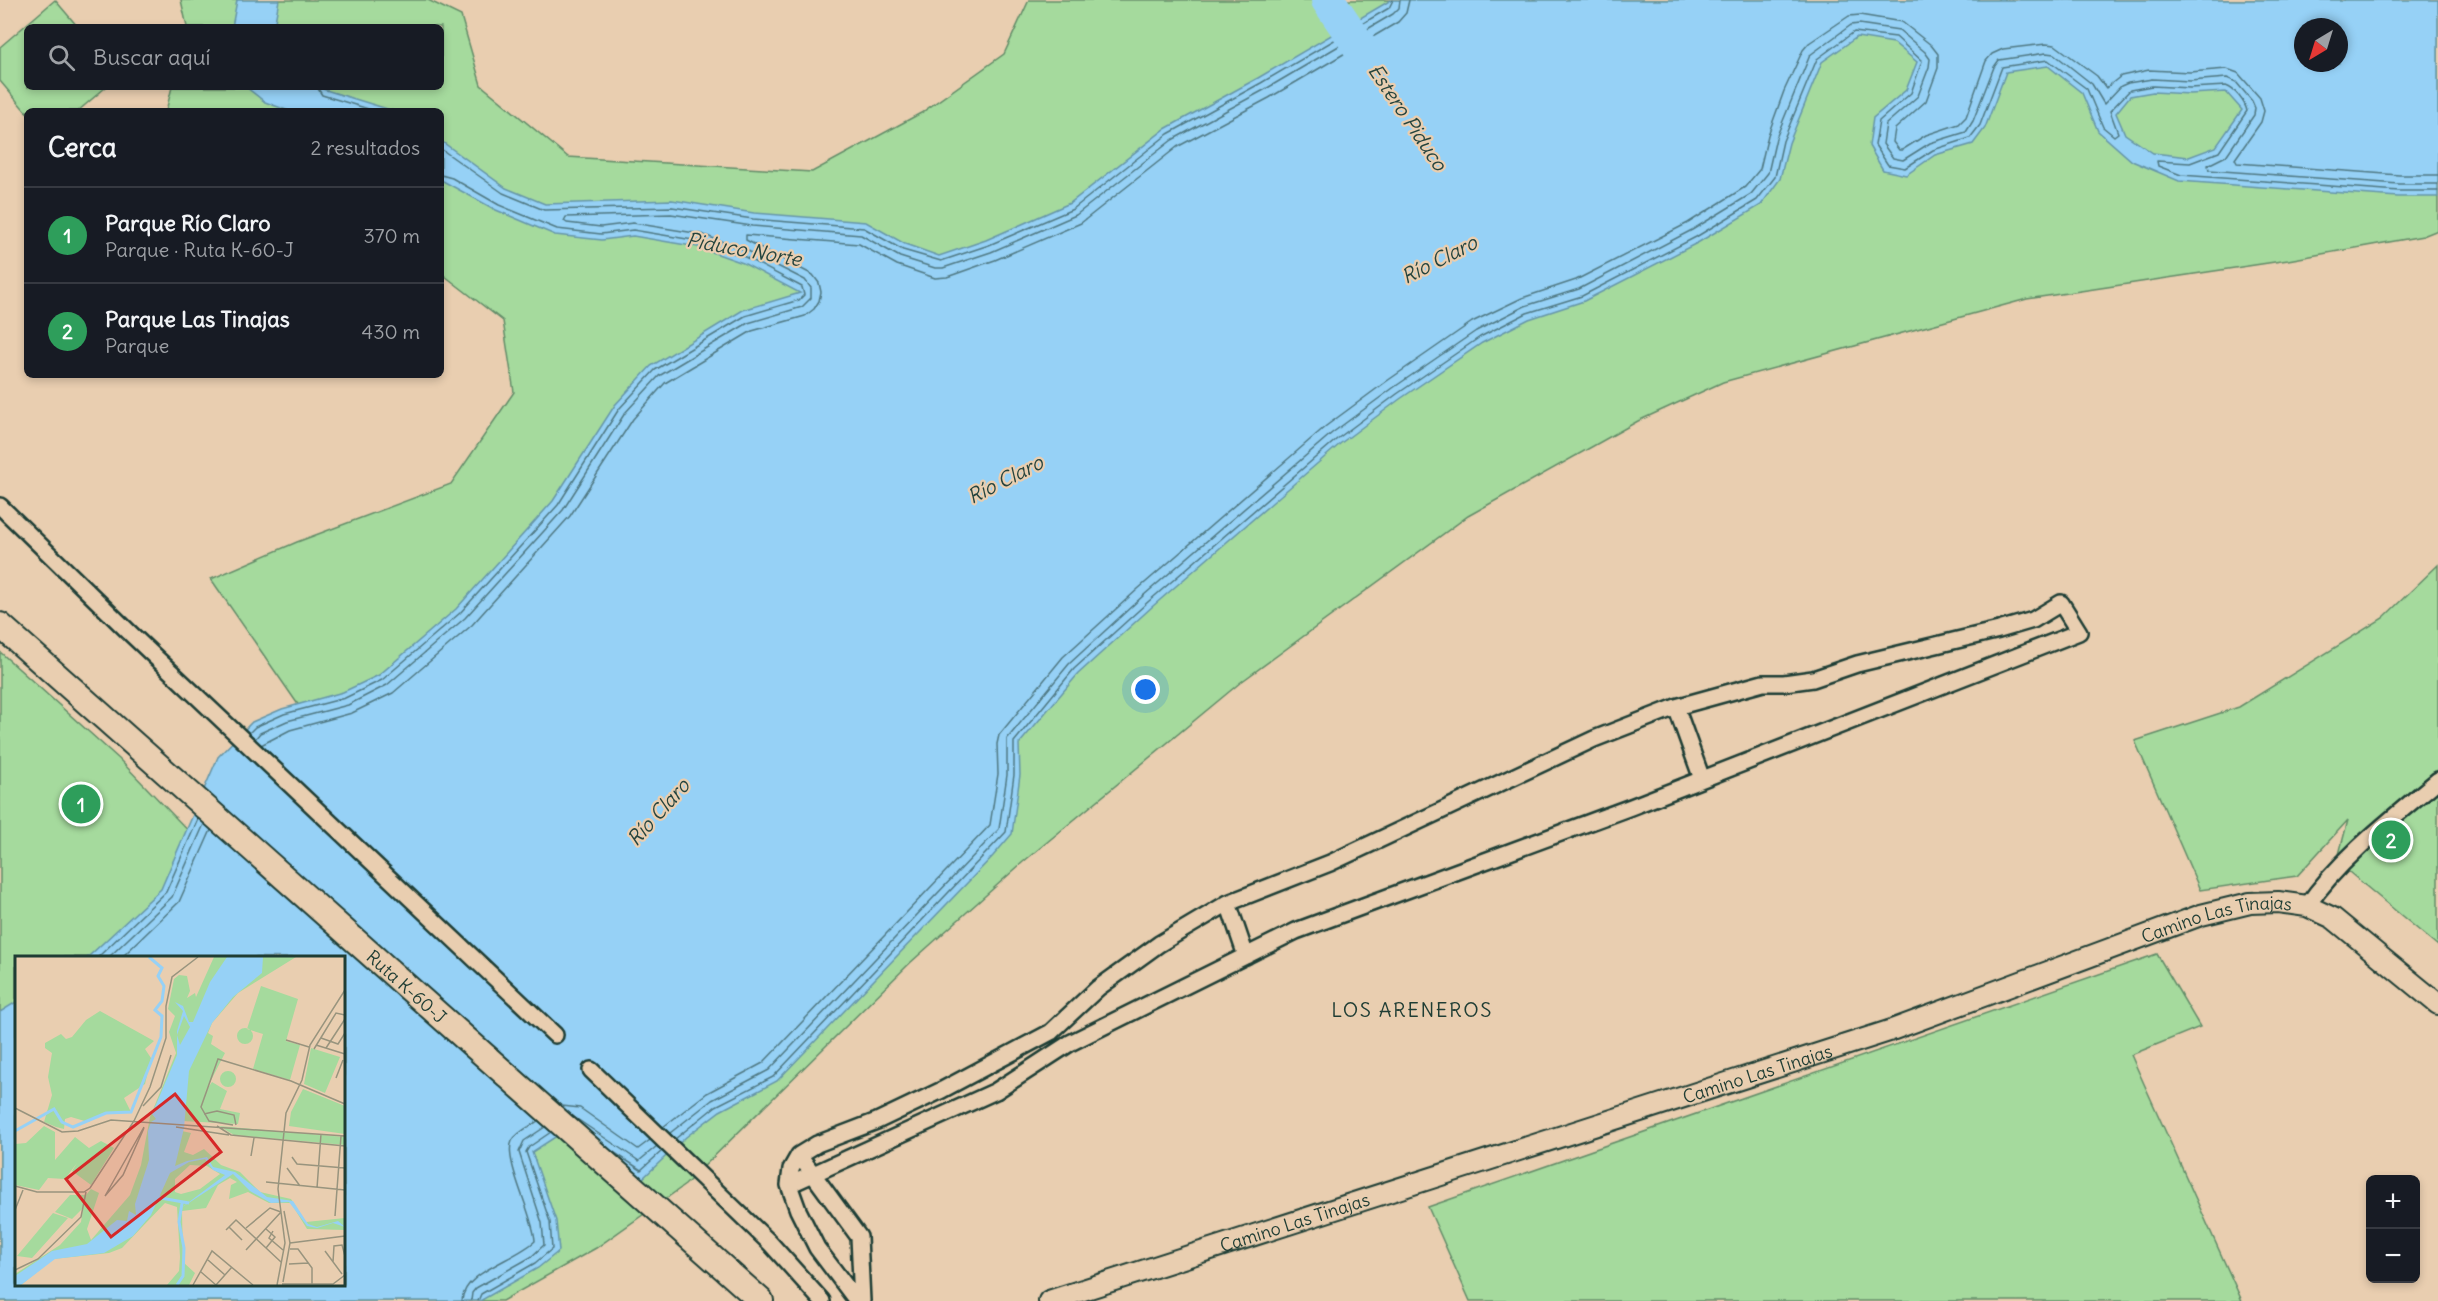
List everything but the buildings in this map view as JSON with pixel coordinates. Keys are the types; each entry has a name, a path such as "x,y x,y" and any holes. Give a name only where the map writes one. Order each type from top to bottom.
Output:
{"main road":[{"name":"Ruta K-60-J","path":"0,625 761,1301"}],"street":[{"path":"0,506 131,634 555,1035"},
{"path":"789,1185 996,1091 1070,1043 1296,931 1702,779 2079,632 2061,603 2033,620 1999,630 1857,663 1814,679 1784,684 1762,683 1676,707 1594,739 1330,863 1228,903 1160,944 1098,988 1051,1032 942,1090 817,1144 799,1155 791,1169 789,1185 798,1210 818,1248 857,1301"},
{"path":"1676,707 1702,779"},
{"path":"2307,906 2318,889 2438,780"},
{"name":"Camino Las Tinajas","path":"1049,1301 1889,1031 2201,915 2250,903 2278,902 2307,906 2332,918 2438,1004"},
{"path":"1228,903 1246,956"},
{"path":"591,1070 770,1243 822,1301"},
{"path":"799,1155 859,1237 862,1301"}],"green space":[{"path":"55,0 75,24 27,24"},
{"path":"181,0 428,0 461,16 481,85 568,157 812,172 921,113 1004,54 1029,0 2438,0 2438,230 2423,236 2288,260 2027,299 1723,382 1638,421 1468,516 1241,682 1023,862 910,963 685,1185 596,1248 502,1301 0,1301 0,652 119,759 200,843 306,716 211,579 297,542 451,484 514,392 503,321 444,275 444,108 167,108 171,90 444,90 444,24 186,24"},
{"path":"24,26 24,90 102,90 82,108 24,109 0,81 0,47"},
{"path":"2438,565 2438,946 2337,862 2348,820 2297,876 2200,890 2135,741 2239,707 2383,618"},
{"path":"2157,954 2200,1027 2131,1055 2242,1301 1470,1301 1428,1207"}],"water":[{"path":"237,0 279,0 275,24 233,24"},
{"path":"1391,0 2438,0 2438,197 2398,197 2179,181 2132,161 2098,131 2082,93 2048,66 2006,72 1985,128 1973,144 1935,155 1906,175 1883,170 1869,146 1873,118 1906,90 1917,62 1894,43 1857,37 1822,62 1789,143 1780,179 1761,205 1699,242 1584,301 1529,319 1482,343 1400,399 1341,443 1078,674 1019,744 1020,775 1012,834 777,1081 720,1111 686,1137 642,1179 569,1128 532,1152 556,1221 559,1251 538,1268 480,1301 0,1301 0,1012 15,1003 15,1286 345,1286 345,956 89,956 161,889 218,757 252,722 282,709 343,692 379,675 456,609 553,501 615,405 651,366 743,310 800,293 743,263 698,247 633,236 602,240 555,235 496,210 444,182 444,143 506,188 545,204 672,200 754,213 866,222 905,244 939,256 986,240 1070,203 1165,129 1258,78","holes":["2153,92 2190,94 2226,92 2242,110 2216,147 2189,157 2153,153 2125,134 2116,113 2130,96"]},
{"path":"250,90 326,90 384,108 281,108 265,102"}],"waterway":[{"name":"Estero Piduco","path":"1328,0 1372,65"}],"place":[{"name":"Parque Río Claro","path":"81,804"},
{"name":"Parque Las Tinajas","path":"2391,840"}],"district":[{"name":"LOS ARENEROS","path":"1412,1009"}],"water label":[{"name":"Piduco Norte","path":"744,249"},
{"name":"Río Claro","path":"1439,259"},
{"name":"Río Claro","path":"1005,479"},
{"name":"Río Claro","path":"658,812"}]}
